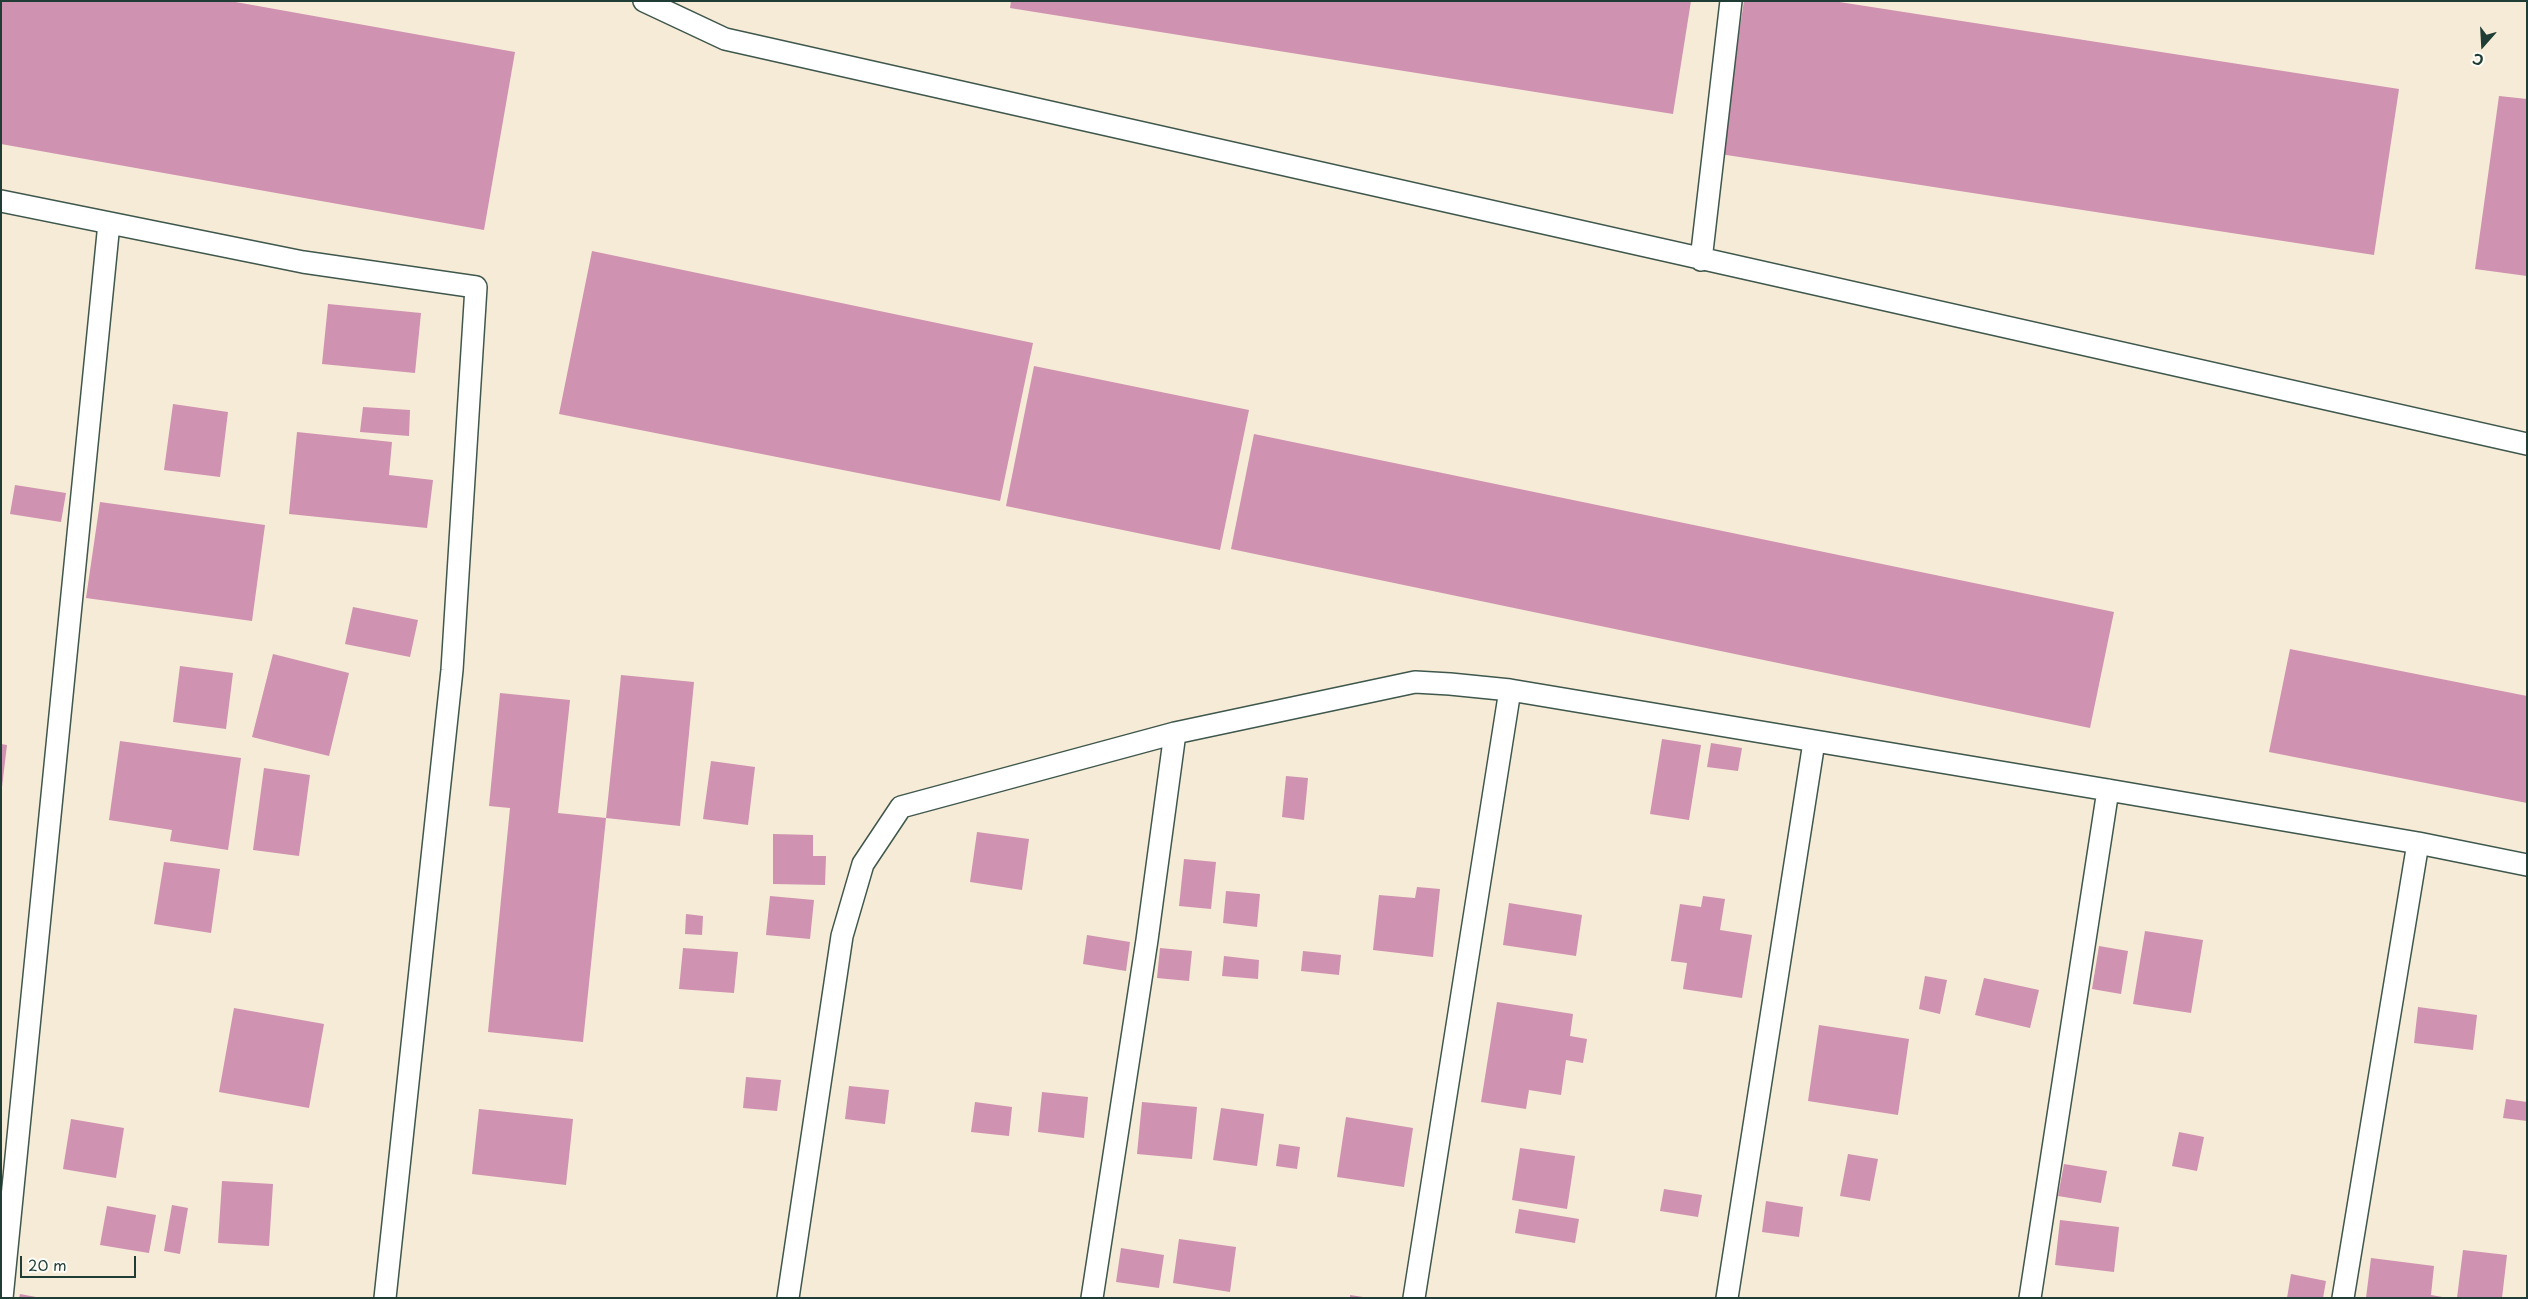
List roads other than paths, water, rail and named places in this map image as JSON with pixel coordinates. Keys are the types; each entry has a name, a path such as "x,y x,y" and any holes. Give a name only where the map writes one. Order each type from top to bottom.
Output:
{"lane":[{"path":"644,1 725,39 1701,260 2527,444"},
{"path":"1701,260 1731,1"},
{"path":"1,201 303,262 476,287 452,670 385,1298"},
{"path":"2,1298 109,223"},
{"path":"788,1298 842,936 863,864 901,807 1175,733 1415,682 1510,690 2418,843 2527,865"},
{"path":"1414,1298 1510,690"},
{"path":"1092,1298 1147,940 1175,733"},
{"path":"1727,1298 1814,742"},
{"path":"2030,1298 2108,790"},
{"path":"2343,1298 2418,843"}]}
